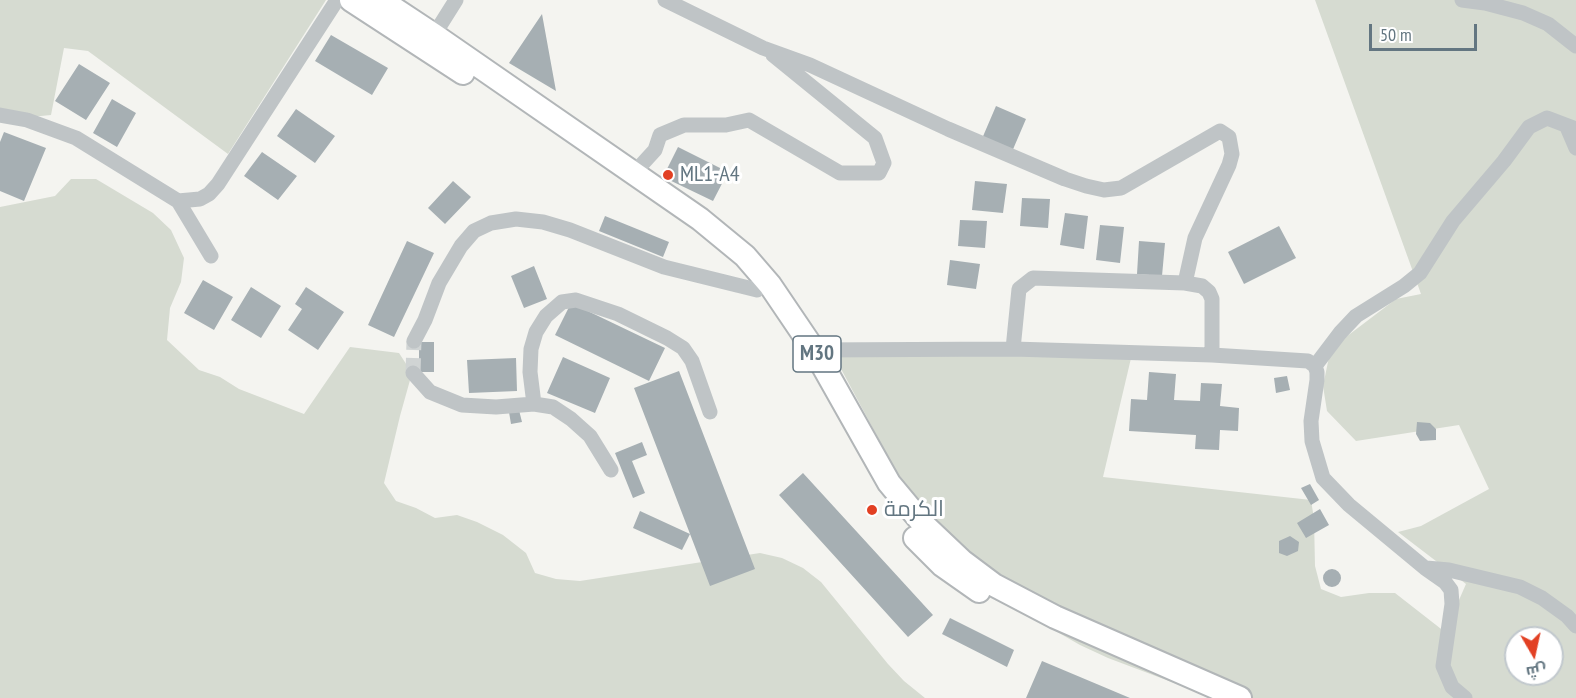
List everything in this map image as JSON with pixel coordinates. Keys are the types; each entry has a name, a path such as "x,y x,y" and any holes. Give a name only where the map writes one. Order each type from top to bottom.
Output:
{"highway":[{"name":"M30","path":"351,0 476,81 690,231 732,266 757,290 778,316 827,393 872,476 901,522 942,566 1003,607 1036,624 1207,698"},
{"name":"M30","path":"381,0 700,219 745,256 770,285 814,350 872,457 889,483 924,525 963,561 994,585 1055,616 1240,698"}],"street":[{"path":"178,201 200,199 209,194 218,184 337,0"},
{"path":"434,35 456,0"},
{"path":"665,0 763,48 810,65 948,129 1065,179 1104,190 1121,188 1220,131 1229,137 1232,154 1214,202 1195,238 1185,283"},
{"path":"1462,0 1485,3 1523,13 1548,24 1576,46"},
{"path":"634,173 655,150 660,135 684,125 726,125 749,120 840,173 879,173 884,163 875,138 763,48"},
{"path":"0,115 27,120 76,138 178,201 211,256"},
{"path":"1465,698 1452,687 1443,666 1452,604 1451,590 1445,582 1349,505 1323,478 1312,441 1311,421 1317,380 1315,366 1356,316 1404,286 1420,273 1453,221 1504,161 1529,127 1547,118 1557,121 1572,128 1576,148"},
{"path":"414,341 439,283 461,246 474,231 491,223 516,219 543,222 570,230 664,267 757,290"},
{"path":"1012,349 1019,289 1032,278 1185,283 1202,286 1209,292 1212,299 1212,355"},
{"path":"534,404 530,372 531,349 536,332 546,316 562,302 576,300 618,314 668,338 683,348 692,361 710,412"},
{"path":"814,350 1012,349 1212,355 1308,361 1315,366"},
{"path":"413,373 430,392 462,405 496,407 534,404 553,407 590,436 610,470"},
{"path":"1425,568 1449,570 1520,586 1542,598 1567,616 1576,626"}],"shaded area":[{"path":"0,0 326,0 228,154 88,51 64,48 51,115 0,120"},
{"path":"1315,0 1576,0 1576,698 1214,698 1080,645 968,581 946,565 832,352 1132,354 1103,477 1311,500 1314,519 1315,566 1321,589 1341,597 1369,593 1395,593 1445,632 1466,584 1398,532 1421,526 1489,489 1459,425 1356,441 1327,411 1323,386 1329,357 1342,340 1396,299 1421,294"},
{"path":"71,179 96,179 153,213 171,230 184,258 181,282 170,308 167,340 199,370 220,377 239,389 304,414 350,347 399,353 412,373 384,483 396,501 435,518 457,515 477,522 503,535 526,553 535,573 556,579 580,581 760,553 782,558 803,568 821,582 888,664 925,698 0,698 0,207 55,196"}],"building":[{"path":"542,14 556,91 509,63"},
{"path":"331,35 388,68 372,95 315,61"},
{"path":"79,64 110,83 86,120 55,101"},
{"path":"112,99 136,113 117,147 93,133"},
{"path":"996,106 1026,119 1011,154 981,141"},
{"path":"296,109 335,136 315,163 277,136"},
{"path":"4,132 46,148 24,201 0,191 0,142"},
{"path":"678,147 728,172 713,201 663,177"},
{"path":"262,152 297,176 278,200 244,176"},
{"path":"453,181 471,197 445,224 428,208"},
{"path":"975,181 1007,184 1003,213 972,210"},
{"path":"1022,198 1050,199 1048,228 1020,226"},
{"path":"1065,213 1088,216 1084,249 1060,245"},
{"path":"605,216 669,242 663,257 599,231"},
{"path":"960,220 987,221 985,248 958,246"},
{"path":"1100,225 1124,227 1120,263 1096,260"},
{"path":"1279,226 1296,258 1244,284 1228,252"},
{"path":"407,241 434,253 394,337 368,325"},
{"path":"1139,241 1165,243 1162,276 1137,274"},
{"path":"950,260 980,264 976,289 947,285"},
{"path":"534,266 547,299 524,308 511,276"},
{"path":"203,280 233,297 214,330 184,313"},
{"path":"251,287 281,306 261,338 231,320"},
{"path":"306,287 344,312 318,350 288,330 302,309 295,304"},
{"path":"571,303 665,348 649,381 555,335"},
{"path":"419,342 434,342 434,372 419,372"},
{"path":"563,357 610,378 595,413 547,393"},
{"path":"516,358 517,391 469,393 467,360"},
{"path":"679,371 755,569 710,586 634,388"},
{"path":"1149,372 1176,374 1174,400 1200,401 1201,383 1222,384 1220,406 1239,408 1238,431 1220,430 1219,450 1195,449 1196,435 1129,431 1131,399 1147,400"},
{"path":"1287,376 1290,390 1276,393 1274,378"},
{"path":"519,410 522,422 511,424 509,412"},
{"path":"1417,422 1430,423 1436,429 1436,440 1420,441 1416,434"},
{"path":"642,442 647,455 632,461 645,493 633,498 615,453"},
{"path":"803,473 933,615 908,637 779,495"},
{"path":"1310,484 1319,500 1311,505 1301,488"},
{"path":"1320,509 1329,525 1306,538 1297,523"},
{"path":"640,511 690,534 682,550 633,528"},
{"path":"1290,536 1299,542 1298,551 1287,556 1279,553 1279,541"},
{"path":"1328,569 1336,569 1341,574 1339,585 1328,587 1323,582 1323,574"},
{"path":"950,618 1014,650 1007,667 942,634"},
{"path":"1042,661 1130,698 1026,698"}],"tunnel":[{"path":"413,373 414,341"}],"place":[{"name":"ML1-A4","path":"668,175"},
{"name":"الكرمة","path":"872,510"}]}
